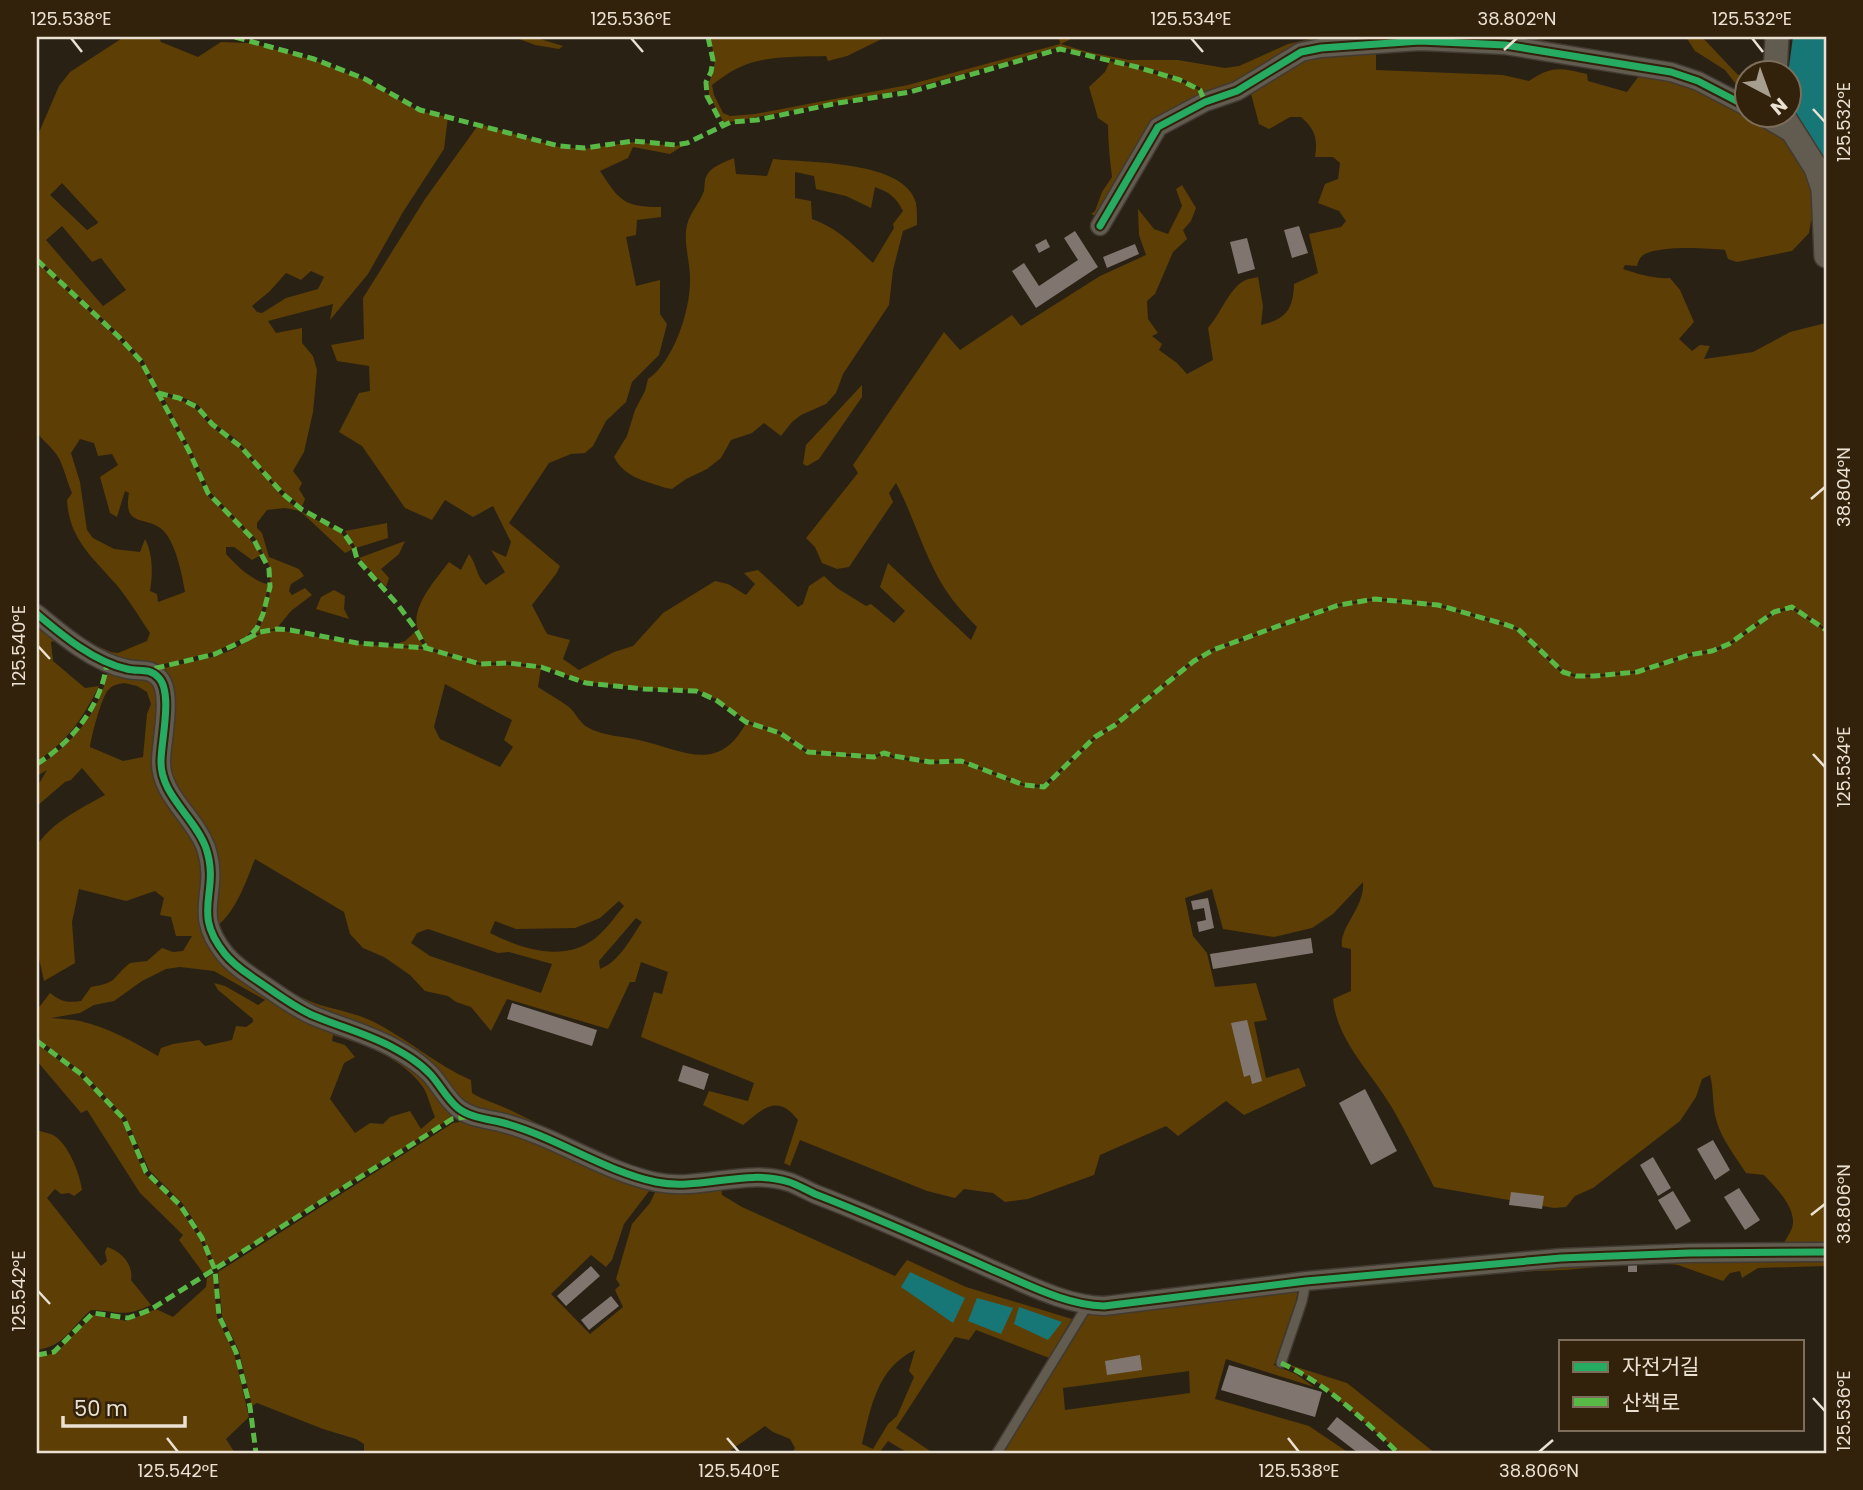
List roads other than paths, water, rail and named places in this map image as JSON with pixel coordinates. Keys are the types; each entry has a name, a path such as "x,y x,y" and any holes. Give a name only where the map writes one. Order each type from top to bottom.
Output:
{"street":[{"path":"1776,60 1777,37"},
{"path":"1100,226 1158,127 1205,102 1237,91 1301,52 1321,48 1420,41 1505,46 1671,72 1698,81 1734,100"},
{"path":"1791,130 1816,168 1823,188 1826,256"},
{"path":"37,614 79,646 107,662 127,670 148,670 160,679 165,688 166,701 162,775 170,792 197,827 205,845 211,867 206,919 210,931 235,966 313,1016 365,1033 412,1058 458,1108 472,1116 527,1130 628,1174 655,1182 693,1185 768,1178 788,1182 855,1208 1038,1289 1087,1306 1104,1307 1306,1281 1561,1258 1689,1253 1826,1252"}],"lane":[{"path":"1280,1363 1302,1301 1306,1281"},
{"path":"997,1453 1087,1306"}],"water":[{"path":"1793,37 1826,37 1826,171 1804,130 1804,60 1790,60"},
{"path":"910,1272 965,1298 953,1323 901,1287"},
{"path":"977,1298 1013,1308 1001,1334 968,1321"},
{"path":"1019,1307 1062,1322 1048,1340 1014,1324"}]}
